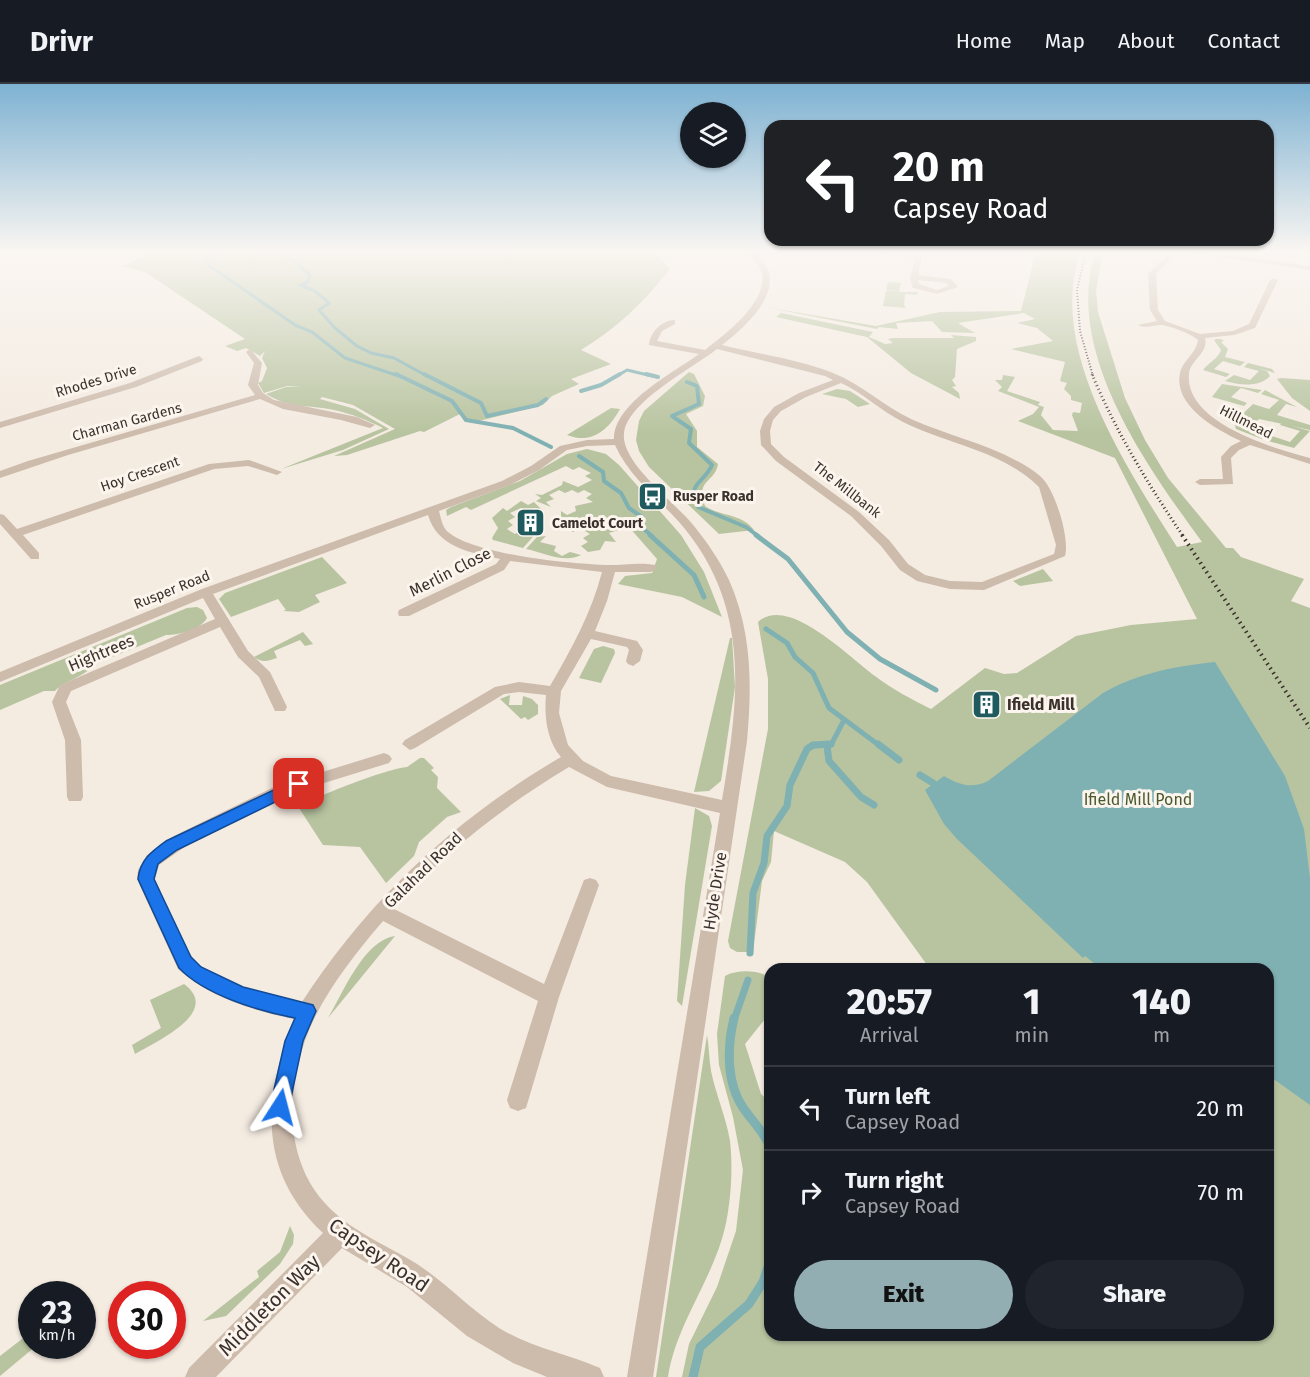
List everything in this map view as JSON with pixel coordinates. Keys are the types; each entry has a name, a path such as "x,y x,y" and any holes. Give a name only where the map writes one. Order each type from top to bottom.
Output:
{"street":[{"path":"618,442 625,420 636,405 715,346 744,321 750,312"},
{"path":"1155,312 1162,323"},
{"path":"1142,325 1162,323 1200,336 1234,333 1252,326 1259,312"},
{"path":"672,322 659,330 652,343 705,353"},
{"name":"Hillmead","path":"1200,336 1202,340 1200,350 1185,368 1186,387 1200,410 1210,420 1248,442 1310,461"},
{"name":"The Millbank","path":"715,346 811,369 842,380 906,420 1005,459 1044,486 1062,545 1059,556 984,586 934,582 911,573 855,513 766,445 766,424 779,408 842,380"},
{"path":"250,352 258,363 253,385 261,396 290,410 348,416 370,425"},
{"name":"Rhodes Drive","path":"0,425 133,386 199,359"},
{"name":"Charman Gardens","path":"0,475 73,450 175,424 261,396"},
{"name":"Rusper Road","path":"0,677 206,592 433,511 522,476 564,448 587,443 618,442"},
{"name":"Hyde Drive","path":"618,442 630,463 675,510 718,568 736,611 742,640 744,688 728,808 640,1377"},
{"path":"1200,482 1229,482 1226,457 1235,448 1248,442"},
{"name":"Hoy Crescent","path":"15,534 213,466 249,463 277,472"},
{"path":"433,511 439,530 459,544 508,556 609,570 651,568"},
{"path":"0,517 34,556"},
{"name":"Merlin Close","path":"404,613 500,567 508,556"},
{"path":"609,570 601,601 587,634 554,691 554,725 561,747 570,759 586,771 617,783 728,808"},
{"path":"206,592 243,654 265,675 280,706"},
{"name":"Hightrees","path":"75,797 73,740 59,702 65,688 222,621"},
{"path":"587,634 632,644 636,650 633,661"},
{"path":"410,744 500,690 519,687 554,691"},
{"path":"307,1011 273,1006 239,994 195,973 185,963 146,879 147,870 153,860 172,845 280,791 384,759"},
{"name":"Galahad Road","path":"307,1011 350,948 381,911 452,840 514,793 570,759"},
{"path":"518,1100 549,997 590,885"},
{"path":"381,911 549,997"},
{"name":"Capsey Road","path":"307,1011 294,1041 285,1074 280,1107 281,1137 291,1170 301,1192 317,1212 340,1233 413,1276 489,1338 525,1358 591,1377"},
{"name":"Middleton Way","path":"198,1377 340,1233"}],"green space":[{"path":"205,312 631,312 581,350 611,364 571,379 579,384 552,396 543,405 475,422 465,422 460,414 424,432 420,431 347,455 334,456 395,429 353,405 322,397 320,399 355,409 389,429 343,450 281,469 383,428 347,413 292,405 266,394 286,387 301,386 287,386 264,393 258,383 262,381 267,368 262,358 265,351 260,356 246,348 237,351 225,346 245,339"},
{"name":"Ifield Mill Pond","path":"792,312 876,326 938,312 1074,312 1074,327 1083,366 1097,406 1136,482 1177,547 1202,542 1157,478 1116,406 1100,367 1091,329 1090,312 1098,312 1125,398 1145,440 1168,478 1226,548 1233,548 1241,557 1304,579 1291,601 1310,608 1310,1377 682,1377 689,1344 717,1287 736,1231 743,1170 733,1117 719,1065 717,1034 725,976 745,971 764,975 764,1020 745,1044 761,1094 764,1097 764,1341 1274,1341 1274,963 926,963 867,882 845,862 774,831 771,862 762,881 753,952 737,952 730,948 728,941 768,729 768,679 758,622 771,616 785,616 802,622 888,685 931,709 985,668 1004,674 1017,673 1076,636 1131,625 1197,619 1115,458 1018,421 1033,414 1039,407 998,391 1002,387 995,380 1002,380 1003,375 1015,377 1007,391 1040,402 1038,405 1044,407 1041,415 1053,430 1078,431 1072,415 1073,412 1080,413 1082,403 1071,400 1071,396 1064,389 1067,383 1060,381 1065,362 1011,349 1053,341 1037,328 1017,323 1035,319 1024,313 958,323 975,333 942,332 932,321 896,323 898,329 879,327 877,329"},
{"path":"781,313 873,332 869,337 885,344 893,343 888,339 893,338 954,338 951,335 976,337 976,341 957,349 955,377 952,380 956,386 952,387 959,393 960,399 911,373 867,337 776,317"},
{"path":"1214,340 1224,341 1221,342 1228,349 1225,357 1245,362 1240,366 1223,361 1214,369 1230,374 1226,377 1203,370 1221,350"},
{"path":"1248,363 1272,369 1275,373 1258,368 1267,371 1270,376 1255,384 1225,381 1234,375 1250,380 1259,371 1244,367"},
{"path":"689,372 694,374 705,396 703,406 686,414 697,431 697,447 718,464 702,491 705,506 737,518 754,530 719,534 649,467 639,451 636,440 639,421 644,411"},
{"path":"1277,379 1310,380 1310,411 1292,398"},
{"path":"1222,384 1262,390 1258,393 1241,388 1231,397 1247,403 1244,406 1212,397"},
{"path":"837,389 850,391 870,404 858,407 846,399 822,394"},
{"path":"1265,390 1297,407 1286,404 1277,415 1310,425 1310,430 1259,419 1249,429 1266,434 1262,439 1236,429 1234,422 1253,404 1269,409 1279,400 1261,394"},
{"path":"611,408 620,409 611,423 599,433 584,438 567,435"},
{"path":"1282,423 1310,431 1294,448 1268,441 1272,436 1290,442 1300,431 1280,425"},
{"path":"587,449 606,454 619,465 681,535 704,572 722,617 682,597 618,584 625,576 652,573 657,559 629,527 609,533 616,542 605,541 600,550 588,552 581,546 588,542 583,538 590,534 580,528 573,532 566,527 557,531 560,520 622,521 561,518 561,511 567,515 576,511 575,506 593,502 586,498 592,494 584,490 578,493 572,490 565,493 559,490 549,495 554,499 546,502 551,507 536,501 541,498 535,494 542,495 562,485 563,481 578,487 592,480 585,476 591,473 579,467 573,470 566,466 471,510 466,507 447,516 446,510 451,507 520,481 567,454"},
{"path":"521,501 528,505 534,502 543,511 534,508 527,511 521,508 510,513 515,517 508,521 513,525 507,529 515,534 522,530 529,535 538,531 523,548 493,540 498,528 492,518 503,508 507,511"},
{"path":"546,536 540,542 556,546 554,551 562,556 570,552 581,555 561,558 526,549 537,537"},
{"path":"322,557 347,583 315,595 320,602 299,612 283,611 286,610 278,599 231,617 219,599 225,593"},
{"path":"1043,569 1053,581 1020,586 1013,581"},
{"path":"197,607 203,610 207,618 194,629 166,635 93,665 85,673 55,691 44,691 0,710 0,685 187,608"},
{"path":"303,632 313,644 305,646 300,640 274,651 277,658 265,661 254,657"},
{"path":"730,638 732,638 735,687 721,781 709,791 694,792"},
{"path":"603,646 614,649 615,653 601,683 579,678 594,649"},
{"path":"510,695 509,705 522,705 523,696 532,699 538,705 538,714 528,720 525,717 521,719 500,699"},
{"path":"420,758 424,758 434,768 431,770 438,777 437,788 461,812 447,817 419,842 414,856 386,883 360,847 323,845 299,808 352,783 407,767"},
{"path":"695,808 709,816 712,826 682,1006 677,1001 685,885"},
{"path":"395,936 328,1018 364,957 384,940"},
{"path":"184,984 194,995 195,1005 191,1015 170,1034 135,1054 132,1045 161,1028 150,1000"},
{"path":"707,1035 711,1071 730,1141 731,1172 728,1213 721,1243 679,1338 668,1377 656,1377"},
{"path":"290,1226 294,1235 293,1244 280,1264 226,1316 203,1321 259,1277 257,1271 280,1252"},
{"path":"18,1342 18,1359 20,1359 0,1376 0,1356"}],"water":[{"path":"1215,662 1285,776 1304,829 1310,878 1310,1105 1274,1079 1274,963 1094,963 1085,956 1083,958 957,839 944,824 925,790 944,776 966,785 988,781 1103,693 1130,680 1186,666"}],"waterway":[{"path":"277,312 295,325 312,332 345,358 399,376"},
{"path":"321,312 335,328 357,346 371,353 394,358 427,376"},
{"path":"617,376 627,370 652,376"},
{"path":"396,374 452,401 466,420 513,428 551,447"},
{"path":"424,374 481,403 487,416 538,405 546,399"},
{"path":"581,391 601,385 620,374"},
{"path":"646,374 658,377"},
{"path":"687,382 697,386 699,404 672,416 691,429 689,443 712,465 695,488 698,507 746,527 758,536"},
{"path":"579,456 603,472 604,481 621,493 629,508 642,517 645,530 652,536"},
{"path":"650,535 694,575 704,597"},
{"path":"756,535 788,559 847,632 880,659 936,690"},
{"path":"766,629 787,643 795,657 813,673 829,708 880,746"},
{"path":"812,746 831,745 844,720"},
{"path":"750,953 753,893 764,863 767,836 787,806 790,785 807,749 813,745 831,744"},
{"path":"878,744 899,760"},
{"path":"827,746 829,761 861,797 874,805"},
{"path":"920,775 933,783"},
{"path":"734,1020 748,980"},
{"path":"734,1018 729,1053 731,1077 738,1099 764,1135"},
{"path":"693,1377 700,1347 749,1304 764,1279"}],"railway":[{"path":"1079,312 1080,331 1093,376"},
{"path":"1092,374 1133,457 1183,536"},
{"path":"1182,535 1310,728"}],"place":[{"name":"Rusper Road","path":"652,496"},
{"name":"Camelot Court","path":"531,523"},
{"name":"Ifield Mill","path":"986,704"}],"route":[{"path":"280,1107 285,1074 294,1041 307,1011 273,1006 208,981 195,973 185,963 146,879 147,870 153,860 172,845 280,791 299,784"}]}
